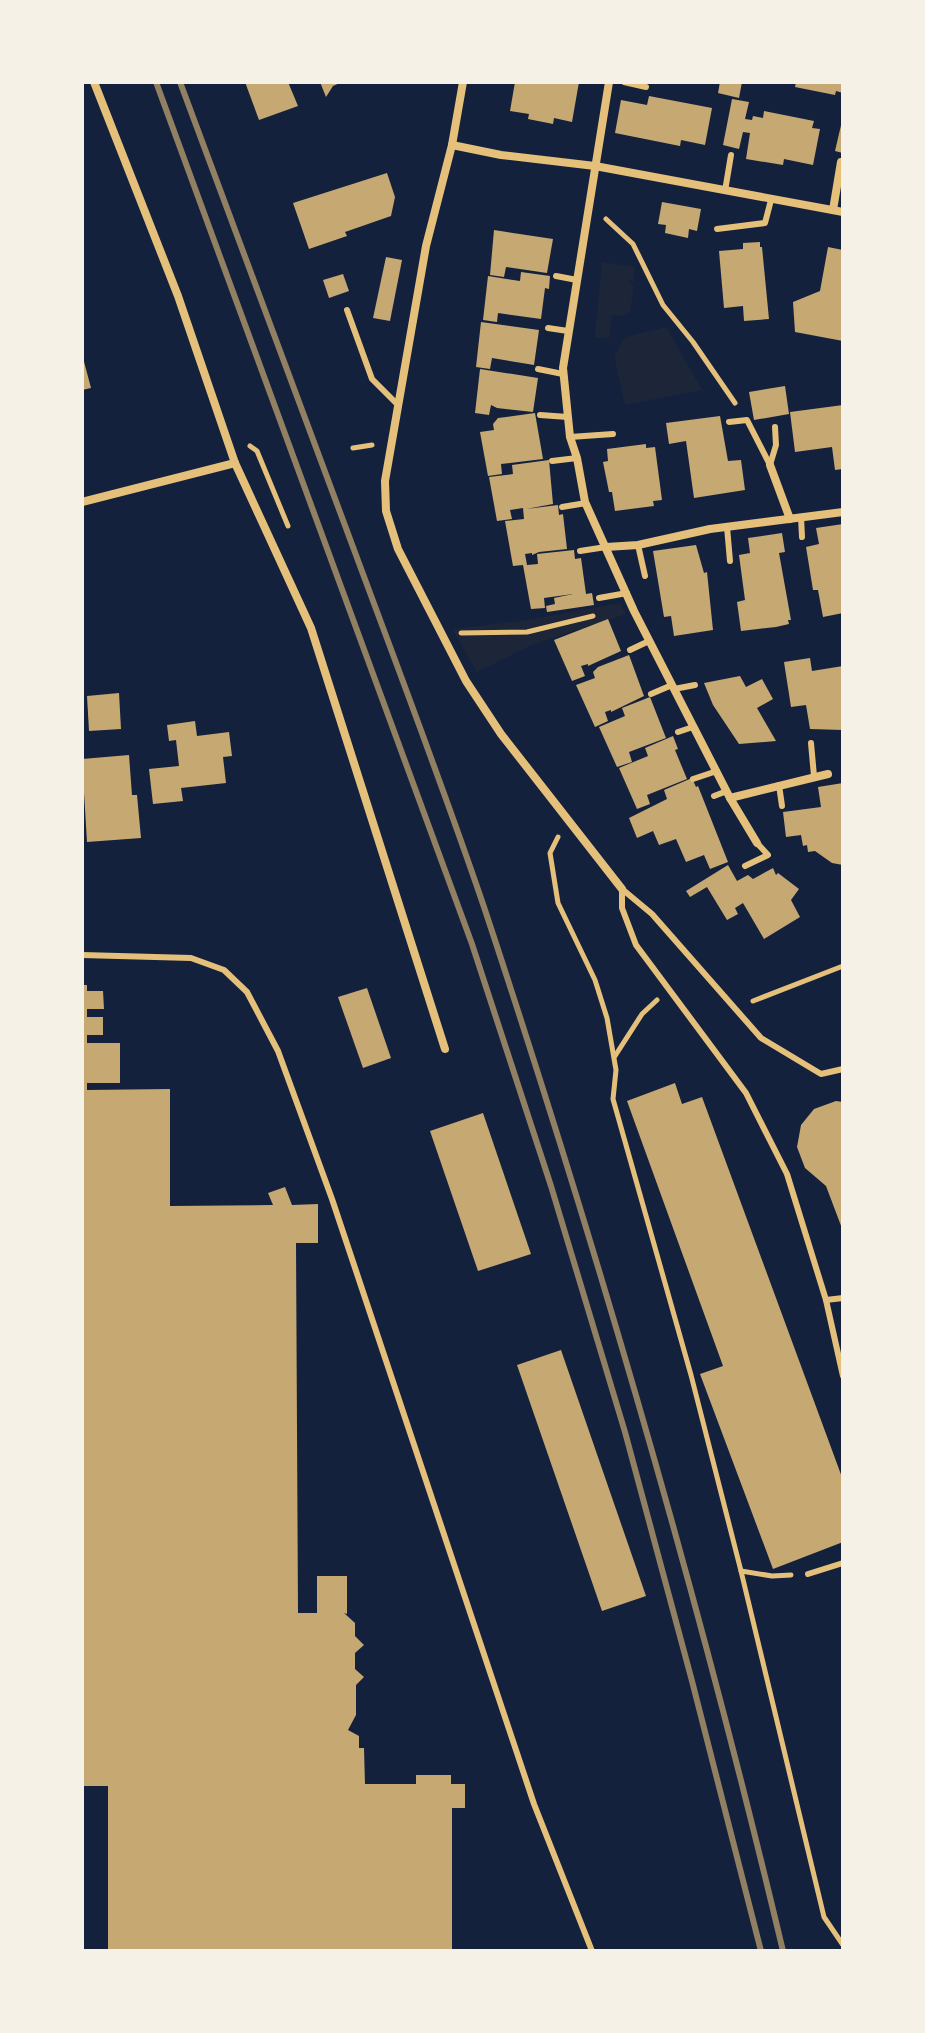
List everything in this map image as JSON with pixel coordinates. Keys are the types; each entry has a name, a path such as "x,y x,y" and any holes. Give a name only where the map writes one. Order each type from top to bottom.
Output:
{"street":[{"path":"94,82 178,296 235,463 311,628 445,1049"},
{"path":"463,82 452,145 426,246 385,481 386,511 398,549 466,681 501,734 622,889"},
{"path":"609,82 563,374 570,437 586,503 649,641 728,794 757,843"},
{"path":"452,145 501,155 595,166 838,211 841,162"},
{"path":"82,502 235,463"},
{"path":"770,465 790,519"},
{"path":"606,547 638,545 727,527 843,512"},
{"path":"728,794 828,774"}],"lane":[{"path":"624,82 646,87"},
{"path":"725,191 731,155"},
{"path":"717,229 765,223 771,200"},
{"path":"556,276 577,280"},
{"path":"347,310 372,379 398,405"},
{"path":"548,328 568,331"},
{"path":"538,369 563,374"},
{"path":"540,415 568,417"},
{"path":"729,422 747,420 770,465"},
{"path":"770,465 776,445 775,427"},
{"path":"570,437 613,434"},
{"path":"552,461 577,458"},
{"path":"562,507 586,503"},
{"path":"801,517 802,537"},
{"path":"727,527 730,561"},
{"path":"638,545 645,576"},
{"path":"580,551 606,547"},
{"path":"599,598 627,593"},
{"path":"630,650 649,641"},
{"path":"651,694 673,687 695,685"},
{"path":"678,732 693,727"},
{"path":"811,743 814,776"},
{"path":"693,779 717,771"},
{"path":"779,785 782,806"},
{"path":"714,796 728,794"},
{"path":"745,866 768,855 757,843"},
{"path":"622,889 622,908 636,945 746,1093 787,1174 826,1300 843,1376"},
{"path":"622,889 652,914 761,1038 821,1074 843,1069"},
{"path":"82,955 191,958 224,970 247,992 272,1040 332,1199 534,1804 592,1951"},
{"path":"826,1300 843,1298"},
{"path":"808,1574 843,1563"}],"path":[{"path":"589,205 633,244 663,305 693,342 747,420"},
{"path":"441,636 471,632 527,632 597,615"},
{"path":"568,819 550,853 558,903 595,980 607,1018 615,1057 613,1099 691,1375 824,1917 843,1945"},
{"path":"733,1008 843,966"},
{"path":"615,1057 642,1014 667,989"},
{"path":"741,1571 772,1576 808,1574"}],"shaded area":[{"path":"602,262 635,267 633,281 629,281 634,287 630,311 624,316 612,315 609,339 595,337"},
{"path":"666,327 702,390 625,405 614,356 626,337"},
{"path":"620,603 626,614 529,646 477,672 452,629 522,621"}],"building":[{"path":"245,82 288,82 298,106 259,120"},
{"path":"320,82 342,82 333,86 326,97"},
{"path":"515,82 579,82 572,122 554,118 553,124 528,119 529,114 510,111"},
{"path":"720,82 742,82 739,98 718,93"},
{"path":"796,82 843,82 843,93 836,91 835,95 795,87"},
{"path":"649,96 712,108 705,145 681,140 680,146 615,133 621,100 647,105"},
{"path":"732,99 749,102 745,119 752,120 753,116 763,118 764,111 814,121 812,128 820,129 813,165 784,159 783,165 746,159 750,133 743,132 739,149 723,145"},
{"path":"843,121 843,153 835,151"},
{"path":"387,173 395,197 391,216 309,249 293,203"},
{"path":"662,202 701,209 697,231 689,229 688,238 665,233 666,225 658,224"},
{"path":"494,230 553,239 547,273 506,267 504,277 490,275"},
{"path":"760,242 769,319 744,321 743,306 724,308 719,251 743,249 743,243"},
{"path":"828,247 843,250 843,341 795,332 793,302 820,291"},
{"path":"386,257 402,260 390,321 373,318"},
{"path":"521,272 550,276 549,289 545,288 541,319 498,313 497,322 483,320 488,276 520,281"},
{"path":"343,274 349,291 329,298 323,280"},
{"path":"481,322 539,330 534,365 492,358 490,369 476,367"},
{"path":"82,354 91,388 82,390"},
{"path":"480,369 538,378 533,412 491,405 489,415 475,413"},
{"path":"785,386 789,414 754,420 749,392"},
{"path":"843,405 843,469 835,470 832,447 795,452 790,412"},
{"path":"535,413 543,459 501,464 502,474 488,476 480,432 494,430 493,424 498,418"},
{"path":"720,416 728,461 741,460 745,490 694,498 686,441 669,444 666,423"},
{"path":"646,444 646,448 655,447 662,500 653,501 654,506 615,511 603,462 608,461 607,449"},
{"path":"549,460 553,504 526,509 558,505 559,515 563,514 567,549 525,554 527,565 538,564 537,554 574,550 575,559 581,558 586,594 592,593 594,605 547,612 546,606 555,604 554,598 573,594 544,598 545,608 531,609 523,565 513,566 505,521 524,519 523,508 510,510 512,519 497,521 489,477 513,474 512,465"},
{"path":"843,524 843,613 823,617 818,590 813,590 806,547 819,544 816,528"},
{"path":"782,533 785,552 779,553 791,620 788,620 789,624 776,627 741,631 737,602 745,600 739,555 750,553 748,538"},
{"path":"696,545 704,573 707,572 713,630 674,636 671,616 664,617 653,551"},
{"path":"608,619 621,651 588,666 581,666 585,676 572,681 554,640"},
{"path":"629,655 644,696 605,712 608,721 595,727 576,685 595,678 593,672 598,667"},
{"path":"810,658 812,671 843,666 843,730 810,729 806,705 791,707 784,662"},
{"path":"740,676 746,687 762,679 773,699 757,708 776,741 739,744 713,705 704,683"},
{"path":"119,693 121,729 89,731 87,696"},
{"path":"650,697 666,738 629,752 632,762 617,767 599,727 625,716 622,708"},
{"path":"195,721 197,736 229,732 232,756 223,757 226,783 181,788 183,801 153,804 149,769 179,766 176,740 169,741 167,725"},
{"path":"673,736 678,749 675,750 687,779 647,795 650,804 637,809 619,768 648,756 645,748"},
{"path":"129,755 132,795 137,795 141,838 87,842 82,759"},
{"path":"692,778 728,862 710,869 704,855 686,862 676,839 659,845 653,831 637,838 629,818 667,799 664,790"},
{"path":"843,783 843,865 832,863 815,851 808,852 801,835 786,837 783,812 821,807 818,787"},
{"path":"728,865 737,881 748,875 753,879 773,868 776,875 778,873 799,889 791,900 800,917 764,939 743,903 735,908 738,914 727,920 707,887 690,897 686,891"},
{"path":"82,985 87,985 87,991 103,991 104,1009 87,1009 87,1017 103,1017 103,1035 87,1035 87,1043 120,1043 120,1083 87,1083 87,1090 170,1089 170,1206 273,1205 268,1193 285,1187 292,1205 318,1204 318,1243 296,1243 298,1613 317,1613 317,1576 347,1576 347,1614 344,1613 355,1623 355,1636 364,1645 355,1653 355,1669 364,1677 356,1685 356,1715 348,1730 359,1736 359,1748 364,1748 365,1784 416,1784 416,1775 451,1775 451,1784 465,1784 465,1808 452,1808 452,1951 108,1951 108,1786 82,1786"},
{"path":"367,988 391,1058 363,1068 338,997"},
{"path":"675,1083 682,1104 702,1097 843,1480 843,1542 773,1569 700,1374 723,1366 627,1101"},
{"path":"836,1101 843,1102 843,1231 826,1186 805,1168 797,1147 801,1125 814,1109"},
{"path":"483,1113 531,1254 478,1271 430,1131"},
{"path":"561,1350 646,1596 602,1611 517,1365"}],"railway":[{"path":"156,82 472,944 551,1186 625,1432 761,1951"},
{"path":"180,82 441,785 526,1036 607,1295 682,1556 783,1951"}]}
